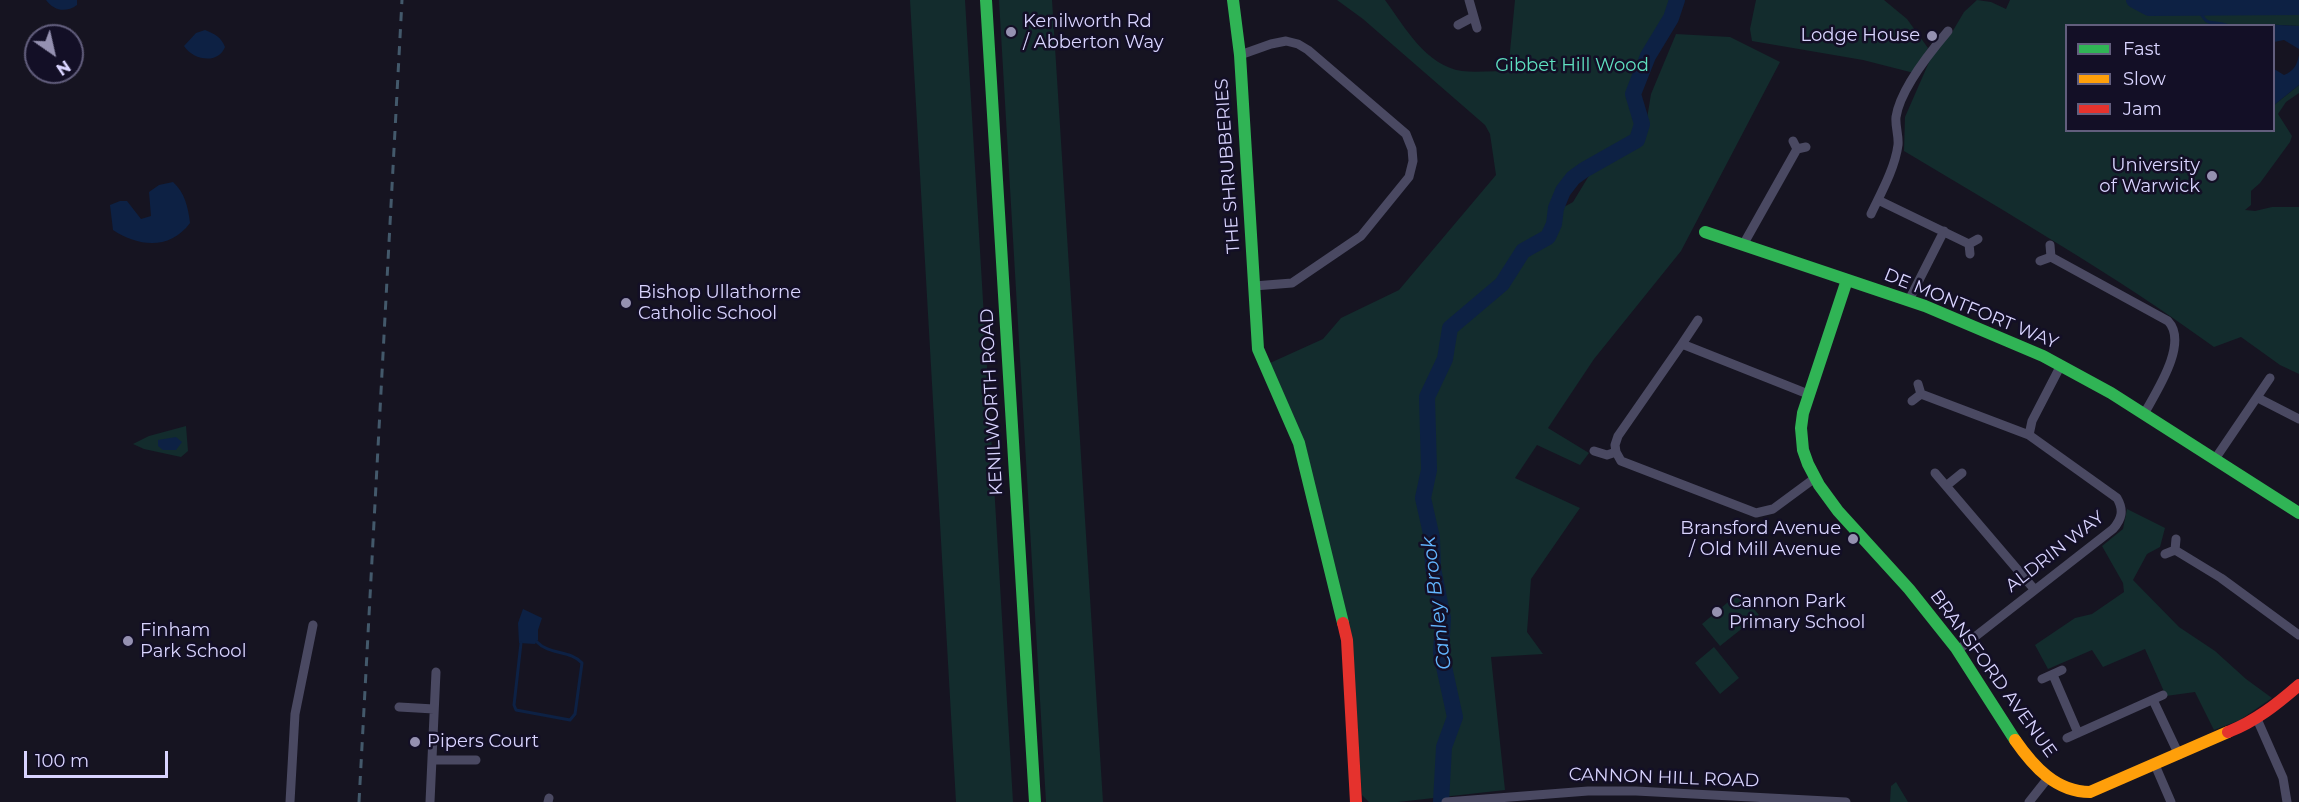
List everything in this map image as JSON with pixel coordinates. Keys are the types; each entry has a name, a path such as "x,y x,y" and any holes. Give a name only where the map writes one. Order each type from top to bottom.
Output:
{"street":[{"name":"KENILWORTH ROAD","path":"986,0 1035,802"},
{"path":"1233,0 1240,55"},
{"path":"1469,0 1478,28"},
{"path":"1458,25 1473,17"},
{"path":"1871,214 1896,156 1899,142 1896,117 1906,83 1948,31"},
{"name":"THE SHRUBBERIES","path":"1254,286 1292,283 1361,236 1409,177 1413,161 1412,149 1406,135 1308,50 1286,41 1240,55 1254,286 1258,349 1299,443 1347,640 1356,802"},
{"path":"1743,245 1798,145"},
{"path":"1878,200 1972,246"},
{"path":"1909,300 1944,231"},
{"name":"DE MONTFORT WAY","path":"1705,232 1909,300 2013,342 2061,365 2144,414 2299,513"},
{"path":"2050,245 2051,256"},
{"path":"2040,261 2051,256"},
{"path":"2051,256 2168,321 2173,327 2176,340 2169,366 2144,414"},
{"name":"BRANSFORD AVENUE","path":"1847,280 1808,394 1801,436 1806,458 1815,478 1843,516 1894,571 1958,650 2020,748 2048,778 2068,791 2090,792 2257,719 2299,685"},
{"path":"1698,320 1618,436 1615,445 1621,461 1756,513 1773,509 1815,478"},
{"path":"1682,344 1808,394"},
{"path":"2029,435 2032,421 2061,365"},
{"path":"2215,459 2271,378"},
{"path":"1912,401 1921,394 1918,384"},
{"name":"ALDRIN WAY","path":"1921,394 2029,435 2117,498 2122,513 2113,530 1958,650"},
{"path":"2258,398 2299,419"},
{"path":"1594,451 1607,455 1616,452"},
{"path":"1935,473 2034,589"},
{"path":"1946,486 1962,473"},
{"path":"2175,550 2176,539"},
{"path":"2165,554 2175,550"},
{"path":"2175,550 2221,578 2299,635"},
{"path":"290,802 295,714 313,625"},
{"path":"2042,679 2062,670"},
{"path":"430,802 436,672"},
{"path":"2052,675 2078,733"},
{"path":"2067,738 2163,695"},
{"path":"2153,700 2179,754"},
{"path":"399,707 434,709"},
{"path":"2257,719 2283,778 2287,802"},
{"path":"432,760 476,760"},
{"path":"2155,765 2171,802"},
{"path":"2029,802 2048,778"},
{"name":"CANNON HILL ROAD","path":"1446,802 1571,791 1636,791 1846,802"},
{"path":"1636,791 1636,802"}],"green space":[{"path":"910,0 965,0 1013,802 956,802"},
{"path":"999,0 1052,0 1103,802 1046,802"},
{"name":"Gibbet Hill Wood","path":"1337,0 1385,0 1417,43 1437,61 1449,68 1468,72 1508,72 1515,0 1673,0 1666,19 1645,52 1628,94 1638,123 1635,139 1596,159 1571,176 1556,199 1553,213 1573,202 1590,174 1643,143 1651,94 1676,34 1730,37 1780,62 1681,251 1594,359 1548,428 1589,453 1580,465 1537,445 1515,478 1580,508 1531,579 1527,632 1543,654 1491,657 1505,790 1398,802 1369,802 1362,795 1351,638 1305,444 1270,363 1323,339 1341,318 1399,290 1496,175 1490,134 1485,125 1363,19"},
{"path":"1756,0 1884,0 1907,19 1928,48 1914,73 1863,60 1752,41 1750,29"},
{"path":"1977,0 1991,2 2006,9 2010,0 2299,0 2299,26 2065,24 2065,132 2275,132 2275,104 2299,85 2299,93 2286,102 2278,114 2292,136 2290,142 2260,183 2251,191 2251,205 2245,210 2299,207 2299,374 2280,365 2241,337 2214,347 2100,270 1904,151 1905,117 1933,53 1951,34 1964,12"},
{"path":"186,426 188,451 181,457 144,449 133,444 149,436"},
{"path":"2127,509 2165,528 2160,547 2147,554 2133,580 2179,627 2215,651 2246,679 2272,698 2240,720 2214,730 2195,692 2166,696 2145,649 2103,667 2092,650 2048,669 2035,645 2075,618 2092,614 2124,592 2123,583 2102,546 2123,529"},
{"path":"1740,592 1759,615 1720,646 1702,624"},
{"path":"1714,647 1739,678 1720,694 1695,663"},
{"path":"1896,782 1908,802 1890,802 1891,786"}],"water":[{"path":"46,0 77,0 77,5 60,10"},
{"path":"2275,25 2299,26 2299,49 2284,40 2275,42"},
{"path":"205,30 217,36 225,47 217,56 205,59 193,55 184,46 196,33"},
{"path":"2299,55 2299,85 2275,104 2275,70 2284,75 2290,72"},
{"path":"173,182 183,196 188,211 190,223 182,232 164,242 154,243 133,240 113,230 110,205 127,201 141,219 151,216 149,192 159,185"},
{"path":"176,437 182,442 176,450 163,450 158,446 158,440"},
{"path":"523,609 542,618 538,640 535,644 519,643 518,623"}],"waterway":[{"name":"Canley Brook","path":"1441,802 1444,747 1455,717 1441,653 1443,618 1433,568 1432,538 1423,498 1429,470 1427,397 1445,359 1450,328 1502,284 1523,251 1548,237 1563,191 1573,178 1637,140 1642,124 1633,94 1648,56 1671,18 1677,0"},
{"path":"2134,0 2149,8 2299,7"},
{"path":"2197,7 2207,21 2222,24"},
{"path":"521,643 514,705 516,710 570,720 575,714 582,663 572,656 548,649 537,642"}],"railway":[{"path":"359,802 402,0"}],"traffic: fast":[{"path":"986,0 1035,802"},
{"path":"1233,0 1240,55 1258,349 1299,443 1343,623"},
{"path":"1705,232 1925,306 2043,356 2111,393 2299,513"},
{"path":"1847,280 1803,413 1801,428 1803,450 1808,464 1819,485 1838,511 1909,589 1956,648 2015,740"}],"traffic: slow":[{"path":"2015,740 2046,776 2066,788 2090,792 2228,732"}],"traffic: jam":[{"path":"1343,623 1347,640 1356,802"},
{"path":"2228,732 2266,712 2299,685"}],"place":[{"name":"Kenilworth Rd / Abberton Way","path":"1011,32"},
{"name":"Lodge House","path":"1932,36"},
{"name":"University of Warwick","path":"2212,176"},
{"name":"Bishop Ullathorne Catholic School","path":"626,303"},
{"name":"Bransford Avenue / Old Mill Avenue","path":"1853,539"},
{"name":"Cannon Park Primary School","path":"1717,612"},
{"name":"Finham Park School","path":"128,641"},
{"name":"Pipers Court","path":"415,742"}]}
